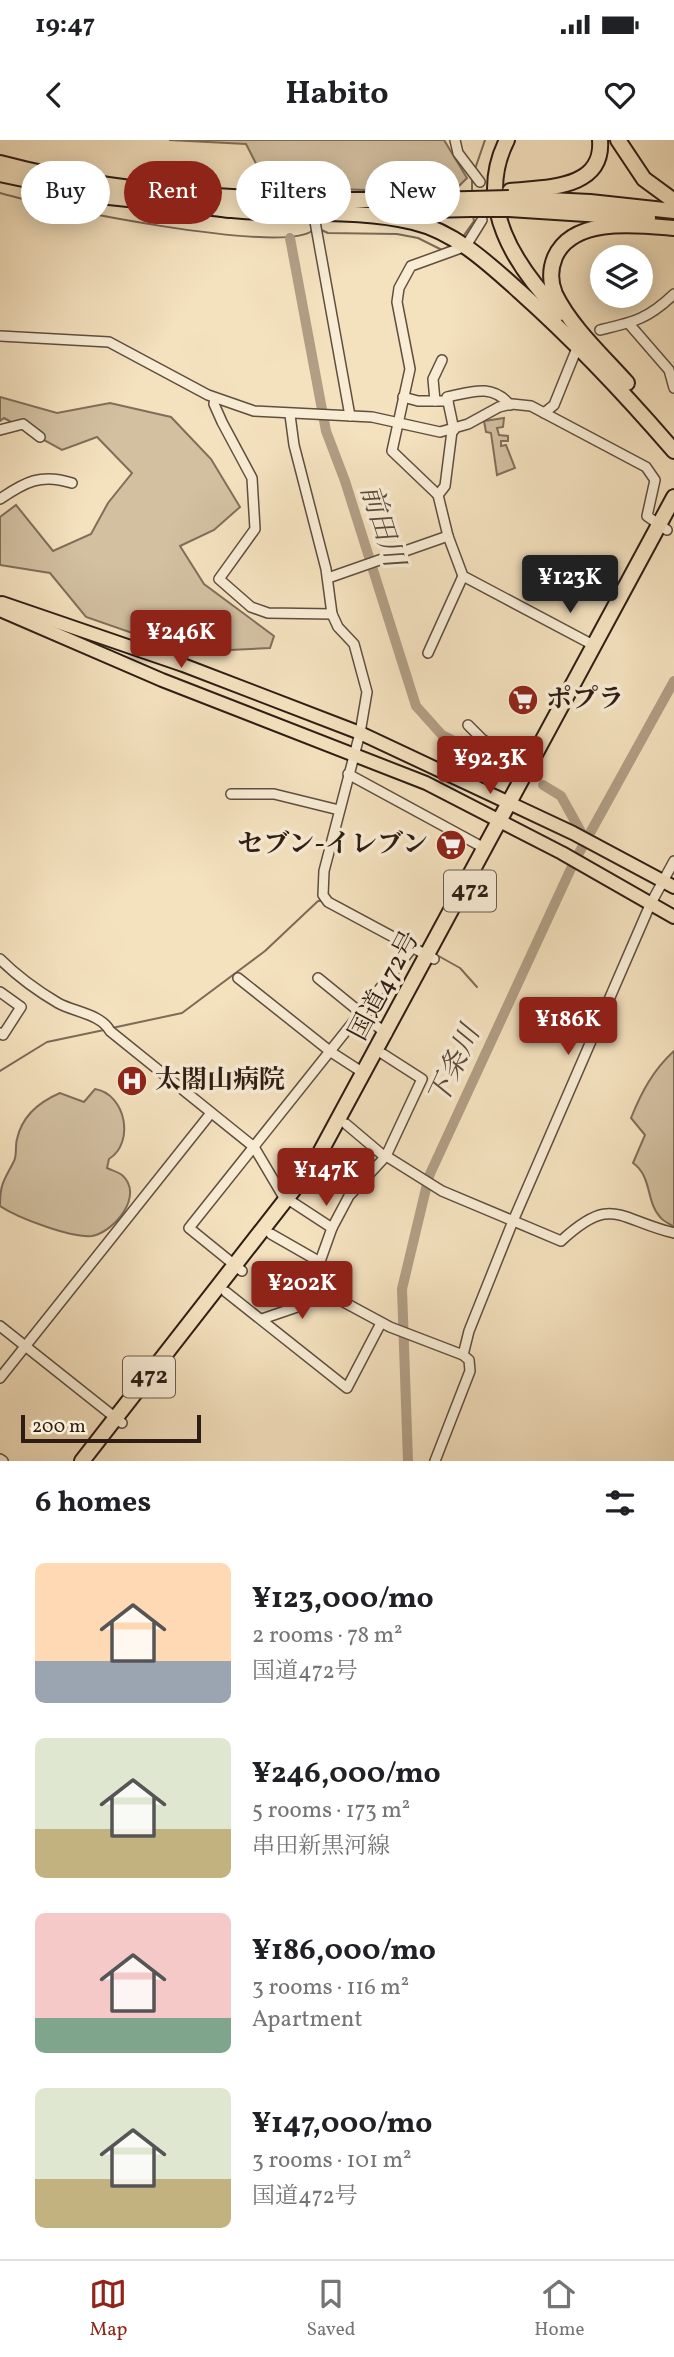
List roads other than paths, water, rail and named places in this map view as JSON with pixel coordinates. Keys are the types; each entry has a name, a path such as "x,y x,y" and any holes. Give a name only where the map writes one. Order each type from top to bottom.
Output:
{"highway":[{"path":"498,140 490,166 488,187 497,238 517,276 575,347"},
{"path":"507,140 496,172 495,195 508,246 531,281 596,348 674,439"},
{"path":"222,209 305,212 473,205 509,199 582,178 597,161 600,140"},
{"path":"618,140 644,179 674,201"},
{"path":"0,163 110,186 198,197 263,201 412,200 473,205"},
{"path":"0,174 124,199"},
{"path":"509,199 590,202 674,211"},
{"path":"509,199 674,222"},
{"path":"222,209 380,217 425,225 469,249 575,347 674,452"},
{"path":"596,348 556,295 551,277 558,252 578,234 599,228 674,228"},
{"name":"国道472号","path":"82,1461 119,1421 226,1292 239,1268 271,1234 329,1139 431,957 663,528 674,497"},
{"name":"国道472号","path":"513,806 528,770 595,646 663,528 674,516"},
{"name":"国道472号","path":"93,1461 119,1421 291,1201 325,1162 383,1054 486,849 504,823"}],"main road":[{"path":"0,603 183,665 360,733 573,833 668,884"},
{"path":"0,610 162,680 426,783 562,853 674,917"}],"street":[{"path":"455,140 458,153 480,183"},
{"path":"469,241 473,205"},
{"path":"315,224 350,416"},
{"path":"458,249 411,267 399,288 397,302 410,369 392,451 438,495 448,536 463,576 595,646"},
{"path":"600,330 630,325 646,318 674,294"},
{"path":"630,325 668,370 674,388"},
{"path":"0,336 109,342 215,398 254,411 397,420 426,430 453,430 499,407 531,407 651,471 655,484 646,512 649,519 663,528"},
{"path":"544,413 554,405 575,347"},
{"path":"435,401 433,379 442,360"},
{"path":"438,495 445,486 453,430 447,397 489,389 503,396 510,405"},
{"path":"403,397 448,401"},
{"path":"215,398 214,404 222,422 252,478 255,529 219,579 251,607 268,614 332,614"},
{"path":"290,415 294,445 328,578 332,614 338,627 354,644 367,692 360,733 352,754 322,882 325,899 431,957"},
{"path":"0,430 23,424 40,437"},
{"path":"0,499 25,482 52,479 72,483"},
{"path":"328,578 448,536"},
{"path":"428,653 463,576"},
{"path":"468,725 482,739 528,770"},
{"path":"348,774 486,849"},
{"path":"231,794 274,794 339,810"},
{"path":"463,1355 469,1331 513,1221 650,905 668,884 674,860"},
{"path":"239,1268 189,1228 413,947"},
{"path":"0,959 18,977 61,1005 106,1023 110,1031 254,1147 291,1201 332,1228"},
{"path":"238,978 331,1052 365,1074"},
{"path":"318,978 387,1034"},
{"path":"0,992 21,1007 3,1035 0,1033"},
{"path":"262,1319 300,1306 314,1286 332,1228 349,1196 386,1156 422,1079 383,1054"},
{"path":"0,1378 211,1113"},
{"path":"346,1124 413,1176 561,1241 589,1218 608,1211 674,1233"},
{"path":"271,1234 320,1262"},
{"path":"314,1286 385,1325 463,1355 469,1360 470,1371 435,1461"},
{"path":"226,1292 347,1388 385,1325"},
{"path":"0,1326 119,1421"}],"waterway":[{"path":"475,169 485,140"},
{"path":"472,177 472,193"},
{"path":"0,193 110,217 210,233 291,237 312,231"},
{"path":"462,238 474,221 473,216"},
{"path":"319,229 328,233 397,234 418,238 442,250 452,245"},
{"name":"前田川","path":"290,238 326,431 345,481 416,706 442,735 515,772"},
{"name":"下条川","path":"408,1461 402,1289 429,1176 574,862 674,681"},
{"name":"前田川","path":"543,785 561,796 586,841"},
{"path":"112,1028 182,1013 265,951 318,901 324,901"},
{"path":"336,901 424,948"},
{"path":"435,954 460,968 477,987"},
{"path":"0,1071 47,1042 104,1030"}],"place":[{"name":"ポプラ","path":"523,700"},
{"name":"セブン-イレブン","path":"451,845"},
{"name":"太閤山病院","path":"132,1081"}]}
